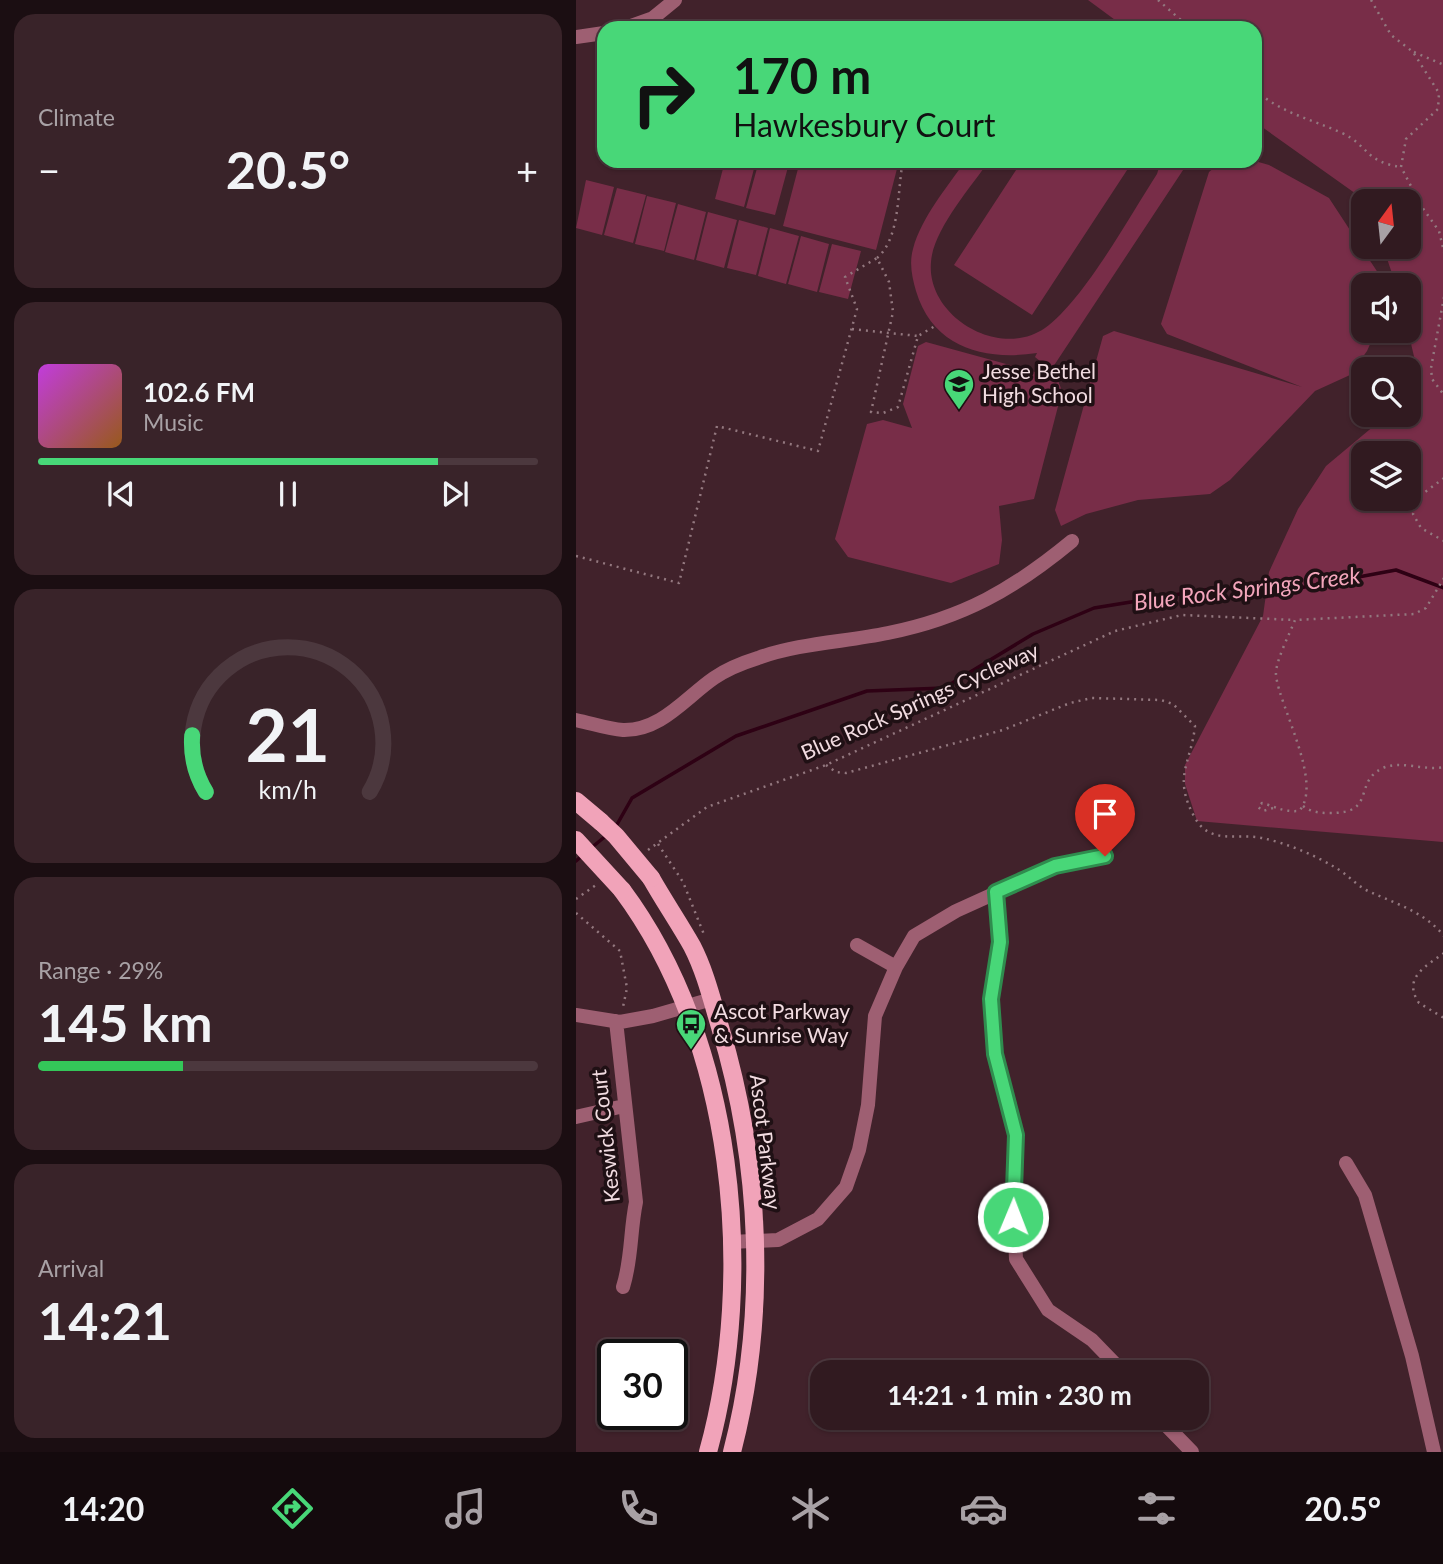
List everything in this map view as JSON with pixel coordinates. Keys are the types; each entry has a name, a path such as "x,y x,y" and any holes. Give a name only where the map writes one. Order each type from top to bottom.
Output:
{"main road":[{"name":"Ascot Parkway","path":"576,801 616,836 651,878 693,948 732,1065 752,1193 753,1242 753,1338 743,1409 732,1452"},
{"name":"Ascot Parkway","path":"576,840 622,890 653,935 687,1005 703,1049 715,1102 728,1188 728,1361 708,1452"}],"street":[{"path":"645,21 653,18 675,0"},
{"path":"576,37 597,34"},
{"path":"576,720 623,730 644,726 669,714 714,679 756,659 779,651 886,634 934,622 991,598 1031,575 1072,541"},
{"path":"730,1242 778,1240 818,1219 846,1187 860,1150 868,1105 875,1016 896,967 914,936 996,892 1055,866 1105,856"},
{"path":"996,892 1000,942 991,999 995,1054 1016,1135 1013,1197 1016,1259 1048,1310 1092,1340 1111,1360"},
{"path":"857,945 896,967"},
{"path":"576,1015 618,1022 653,1016 712,999"},
{"name":"Keswick Court","path":"618,1022 624,1106 636,1202 631,1226 630,1264 623,1287"},
{"path":"576,1116 624,1106"},
{"path":"1346,1163 1365,1195 1437,1451"},
{"path":"1171,1430 1192,1452"}],"path":[{"path":"1158,0 1182,21"},
{"path":"1371,0 1391,35 1413,52 1443,65"},
{"path":"1413,52 1440,101 1433,115 1406,139 1401,167 1422,207 1439,231 1443,252"},
{"path":"1262,95 1283,110 1344,134 1376,162 1401,167"},
{"path":"576,556 679,583 717,426 818,451 858,309 845,277 885,251 894,219 902,168"},
{"path":"877,258 889,282 893,312 871,412 883,413 898,407 918,336"},
{"path":"1443,297 1431,368 1432,379 1443,395"},
{"path":"852,329 918,336 935,326"},
{"path":"1443,478 1417,498 1412,514 1421,528 1443,541"},
{"name":"Blue Rock Springs Cycleway","path":"647,851 707,807 826,765 1115,631 1182,615 1263,616 1295,620 1414,614 1426,608 1443,578"},
{"path":"1273,808 1280,812 1299,811 1303,806 1306,781 1276,673 1295,620"},
{"path":"826,765 836,772 847,773 1004,730 1070,703 1092,698 1161,700 1173,704 1195,726 1184,763 1183,786 1194,818 1204,831 1219,837 1259,837 1336,867 1364,889 1417,913 1443,936"},
{"path":"1303,806 1309,811 1325,813 1354,811 1360,806 1374,774 1380,769 1391,765 1430,769 1443,767"},
{"path":"658,844 683,881 707,939"},
{"path":"576,899 596,885"},
{"path":"576,913 620,951 627,988 618,1022"},
{"path":"1443,953 1419,970 1414,986 1419,1003 1443,1018"}],"shaded area":[{"path":"1088,0 1443,0 1443,842 1197,821 1185,784 1185,765 1263,616 1269,572 1298,509 1326,466 1351,445 1351,511 1421,511 1421,441 1356,441 1373,427 1421,427 1421,357 1414,357 1411,343 1421,343 1421,273 1392,273 1387,259 1421,259 1421,189 1351,190 1262,127 1262,21 1116,21"},
{"path":"1262,163 1329,198 1351,232 1351,259 1369,259 1378,273 1351,273 1351,343 1371,343 1363,357 1351,357 1350,375 1315,391 1230,480 1210,494 1138,500 1086,514 1061,526 1055,510 1103,336 1114,331 1302,387 1167,334 1161,324 1209,172 1214,168 1262,168"},
{"path":"723,168 754,168 744,207 715,199"},
{"path":"757,168 788,168 775,215 746,208"},
{"path":"798,168 897,168 876,250 783,226"},
{"path":"960,168 984,168 938,236 931,262 933,282 940,300 953,315 969,327 987,335 1007,339 1027,337 1045,328 1060,315 1105,257 1159,168 1184,168 1051,370 1035,357 1037,353 999,355 963,346 948,338 935,326 924,310 916,291 911,260 917,237"},
{"path":"1017,168 1128,168 1032,315 954,265"},
{"path":"586,180 614,187 602,235 576,228"},
{"path":"617,188 646,195 633,243 604,235"},
{"path":"647,196 676,203 664,251 635,244"},
{"path":"678,204 706,212 694,260 665,252"},
{"path":"708,212 737,220 724,268 696,260"},
{"path":"739,220 768,228 756,275 727,268"},
{"path":"770,228 799,236 786,284 758,276"},
{"path":"801,236 829,244 817,292 788,284"},
{"path":"832,244 861,251 848,299 819,292"},
{"path":"926,342 1057,378 1062,391 1034,499 999,506 1002,540 999,564 951,583 848,557 835,539 867,424 883,420 912,428 903,404 918,346"}],"waterway":[{"name":"Blue Rock Springs Creek","path":"615,828 632,798 736,736 867,691 944,688 1033,634 1094,608 1217,588 1294,589 1396,570 1444,588"},
{"name":"Blue Rock Springs Creek","path":"591,848 607,835"},
{"name":"Blue Rock Springs Creek","path":"576,861 583,855"}],"place":[{"name":"Jesse Bethel High School","path":"959,411"},
{"name":"Ascot Parkway & Sunrise Way","path":"691,1051"}],"route":[{"path":"1013,1217 1016,1135 1010,1103 995,1054 991,999 1000,942 996,892 1055,866 1105,856"}]}
